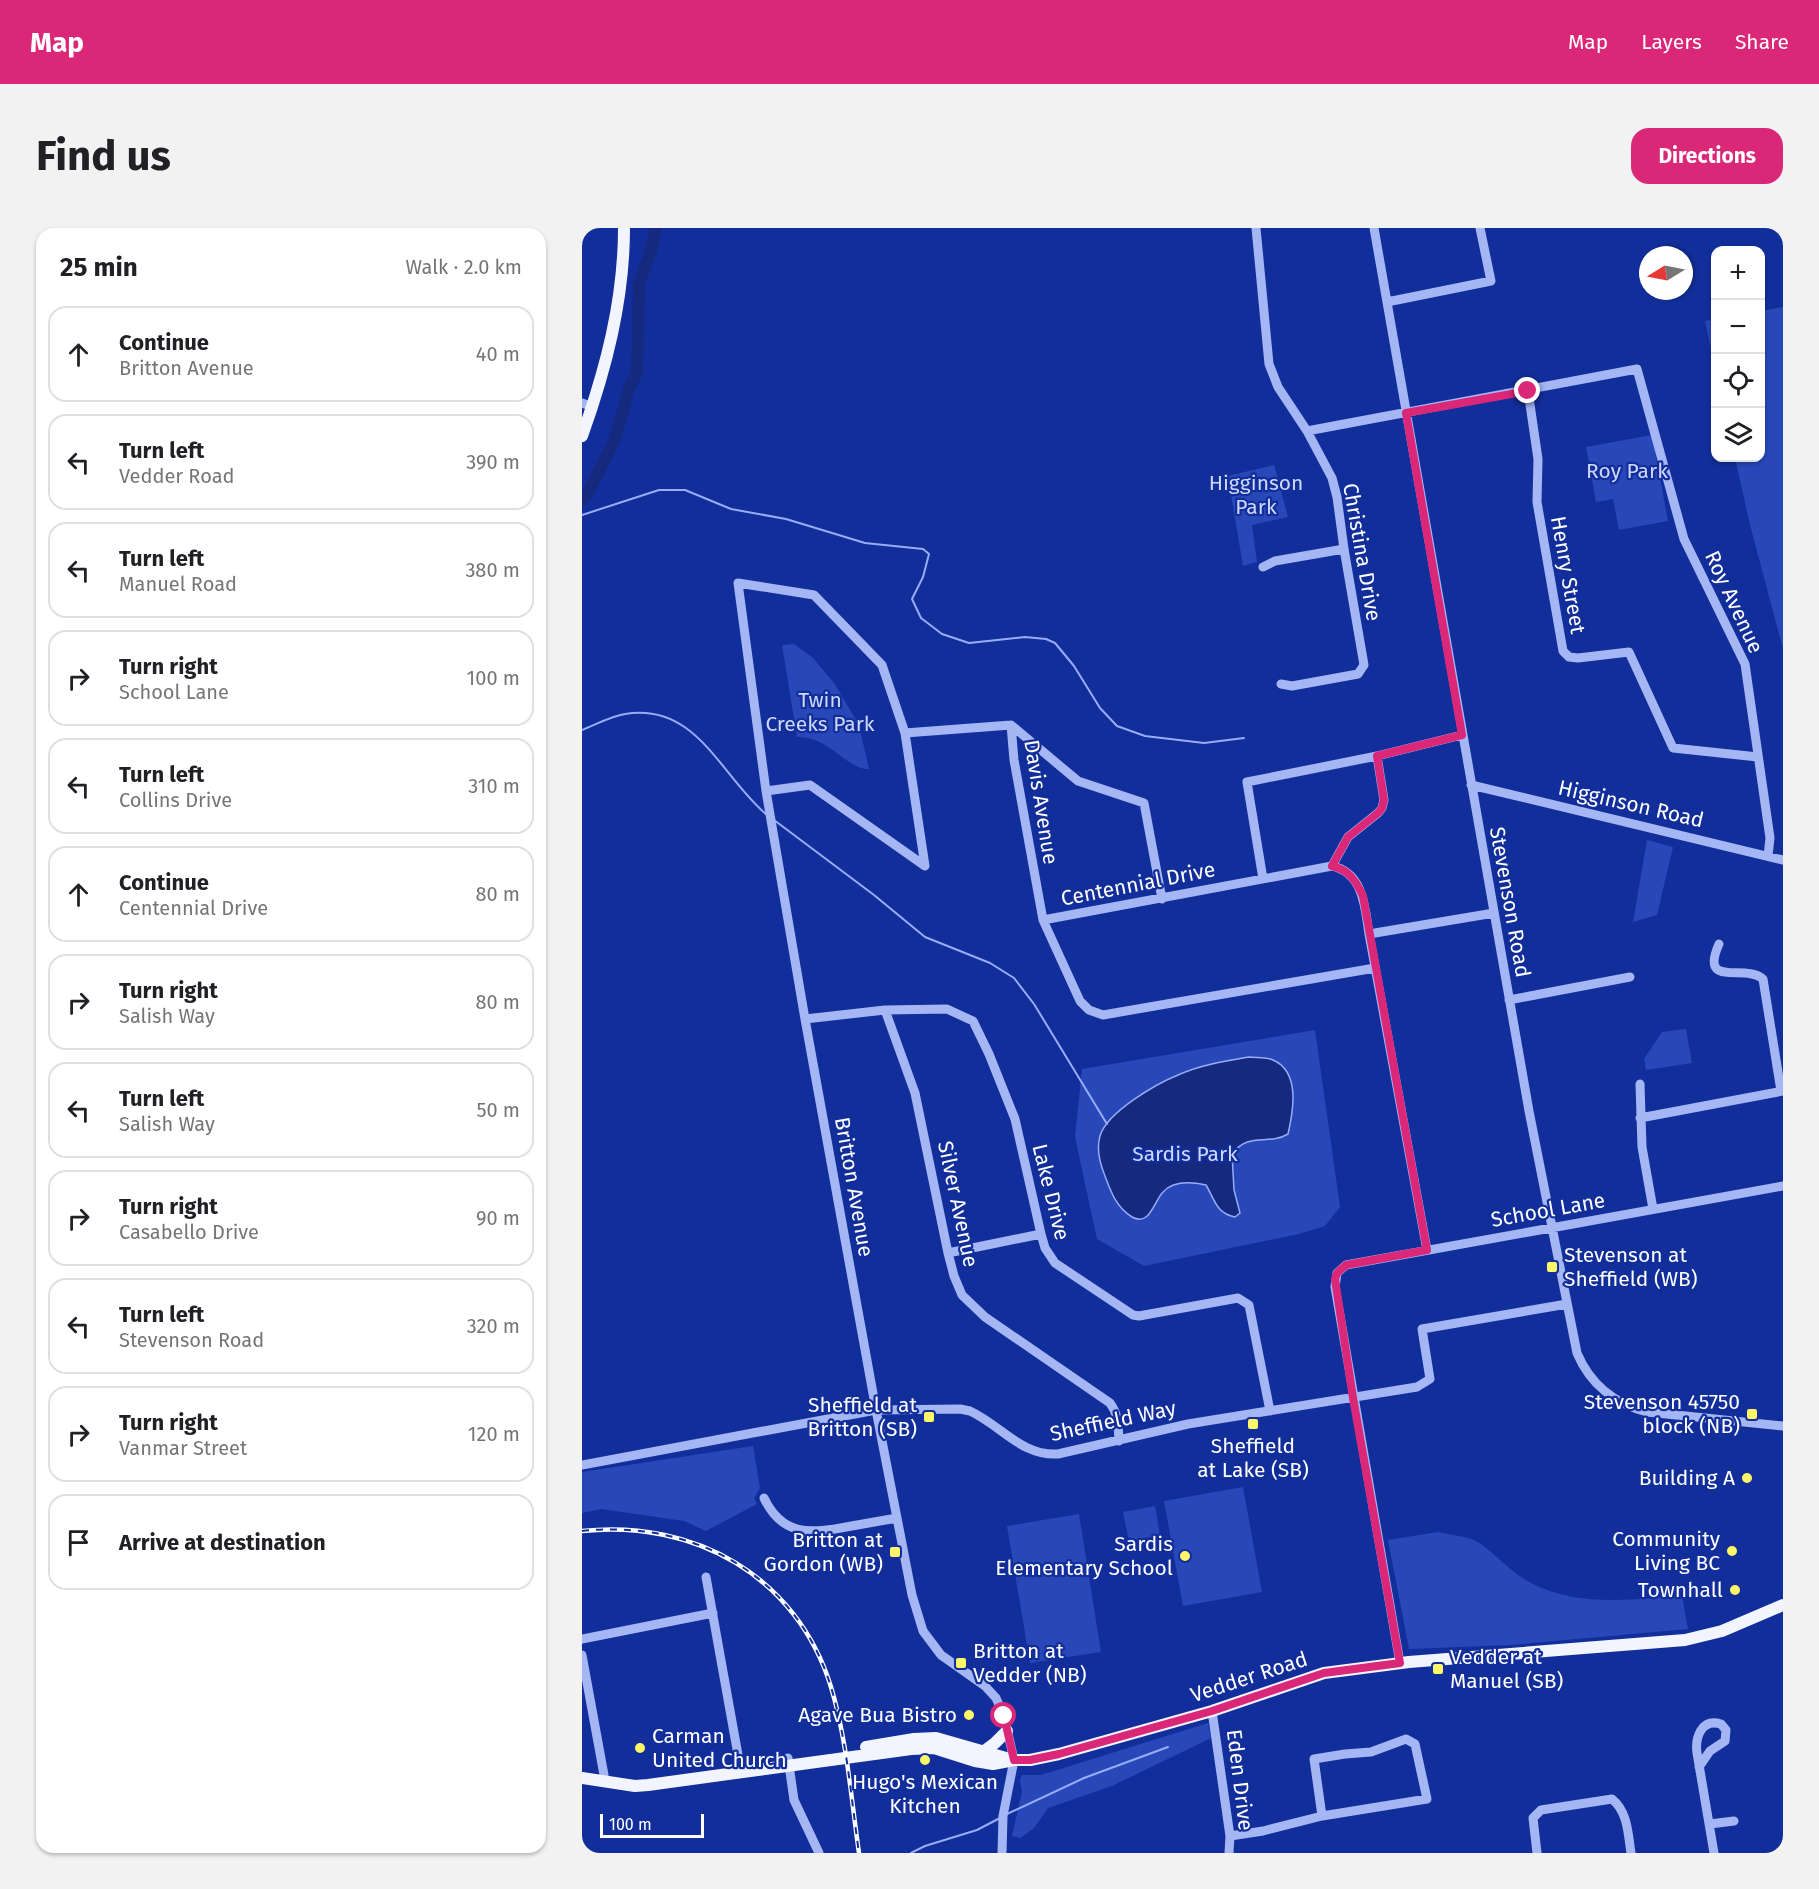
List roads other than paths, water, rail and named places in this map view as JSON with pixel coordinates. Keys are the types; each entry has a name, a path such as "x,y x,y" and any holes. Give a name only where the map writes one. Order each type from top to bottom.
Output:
{"main road":[{"path":"582,436 587,405 610,345 614,326 622,272 624,228"},
{"name":"Vedder Road","path":"582,1778 648,1779 740,1766 934,1748 975,1761 993,1764 1030,1760 1212,1711 1324,1673 1400,1663 1685,1640 1722,1631 1783,1605"},
{"path":"983,1752 1007,1731"},
{"name":"Vedder Road","path":"582,1770 635,1786 648,1785 914,1739 936,1738 1014,1760"}],"street":[{"name":"Christina Drive","path":"1256,228 1269,364 1278,387 1307,431 1332,478 1364,665 1358,674 1293,686 1281,684"},
{"name":"Stevenson Road","path":"1374,228 1509,1000 1573,1339 1581,1361 1595,1383 1623,1404 1647,1412 1783,1426"},
{"path":"1387,302 1491,281 1480,228"},
{"name":"Roy Avenue","path":"1528,391 1637,369 1684,539 1745,664 1770,838 1768,856"},
{"path":"1307,431 1528,391"},
{"name":"Henry Street","path":"1528,391 1538,459 1537,502 1563,651 1569,657 1578,658 1629,652 1673,748 1758,757"},
{"path":"1263,567 1275,561 1344,549"},
{"name":"Britton Avenue","path":"905,733 882,665 814,595 738,584 766,791 805,1019 876,1410 916,1613 923,1630 940,1655 974,1677 996,1698 1004,1716 1014,1760"},
{"path":"766,791 810,785 925,866 905,733 1011,725 1078,781 1144,804 1162,899"},
{"name":"Davis Avenue","path":"1011,725 1014,760 1042,920"},
{"path":"1263,879 1247,782 1377,756 1462,735"},
{"path":"1377,756 1384,800 1382,808 1348,837 1332,866 1341,868 1355,879 1363,896 1427,1250"},
{"name":"Higginson Road","path":"1471,785 1783,860"},
{"name":"Centennial Drive","path":"1332,866 1042,920 1080,1001 1089,1010 1103,1015 1375,968"},
{"path":"1370,934 1494,913"},
{"path":"1640,1118 1782,1091 1763,978 1752,972 1723,974 1719,972 1715,966 1714,956 1719,944"},
{"path":"1509,1000 1630,977"},
{"name":"Lake Drive","path":"805,1019 885,1010 947,1009 973,1021 1015,1119 1041,1234 1045,1248 1055,1263 1133,1315 1139,1316 1238,1298 1245,1301 1249,1305 1270,1411"},
{"name":"Silver Avenue","path":"885,1010 915,1093 948,1253 962,1295 985,1317 1110,1403 1118,1419 1119,1441"},
{"path":"1640,1084 1642,1147 1653,1209"},
{"name":"School Lane","path":"1353,1398 1335,1287 1337,1273 1346,1265 1783,1186"},
{"path":"948,1253 1041,1234"},
{"name":"Sheffield Way","path":"582,1465 876,1410 960,1409 970,1411 1030,1450 1047,1454 1119,1441 1176,1426 1417,1387 1431,1379 1422,1329 1567,1304"},
{"path":"1353,1398 1400,1663"},
{"path":"764,1498 769,1509 784,1525 806,1532 822,1532 897,1518"},
{"path":"706,1577 740,1766"},
{"path":"582,1639 713,1613"},
{"path":"582,1655 603,1778"},
{"name":"Eden Drive","path":"1212,1711 1230,1836 1229,1853"},
{"path":"1700,1767 1710,1750 1725,1741 1726,1730 1721,1724 1710,1723 1703,1727 1695,1742 1714,1853"},
{"path":"1230,1836 1263,1831 1322,1816 1427,1799 1415,1744 1406,1739 1371,1752 1314,1760 1322,1816"},
{"path":"1002,1853 1003,1816 1014,1760"},
{"path":"788,1761 794,1800 819,1853"},
{"path":"1537,1853 1533,1818 1541,1810 1612,1799 1619,1805 1624,1816 1631,1853"},
{"path":"1710,1824 1734,1821"}],"waterway":[{"path":"582,500 590,489 615,439 629,388 637,373 639,284 651,251 656,228"},
{"path":"582,515 659,490 685,490 731,509 786,519 865,543 923,549 929,554 923,577 912,599 921,618 942,634 969,643 1025,637 1046,639 1055,643 1074,666 1100,708 1117,726 1145,736 1204,743 1244,738"},
{"path":"582,730 625,714 650,713 671,719 706,746 767,815"},
{"path":"774,820 874,895 925,937 990,963 1014,978 1034,1004 1107,1124"},
{"path":"1007,1814 1084,1778 1168,1747"},
{"path":"911,1853 925,1846 977,1830 1000,1818"}],"railway":[{"path":"582,1531 623,1530 663,1535 701,1546 736,1563 767,1586 794,1614 815,1648 831,1687 845,1748 859,1853"}],"place":[{"name":"Stevenson at Sheffield (WB)","path":"1552,1267"},
{"name":"Stevenson 45750 block (NB)","path":"1752,1414"},
{"name":"Sheffield at Britton (SB)","path":"929,1417"},
{"name":"Sheffield at Lake (SB)","path":"1253,1424"},
{"name":"Building A","path":"1747,1478"},
{"name":"Community Living BC","path":"1732,1551"},
{"name":"Britton at Gordon (WB)","path":"895,1552"},
{"name":"Sardis Elementary School","path":"1185,1556"},
{"name":"Townhall","path":"1735,1590"},
{"name":"Britton at Vedder (NB)","path":"961,1663"},
{"name":"Vedder at Manuel (SB)","path":"1438,1669"},
{"name":"Agave Bua Bistro","path":"969,1715"},
{"name":"Carman United Church","path":"640,1748"},
{"name":"Hugo's Mexican Kitchen","path":"925,1760"}],"park label":[{"name":"Roy Park","path":"1627,471"},
{"name":"Higginson Park","path":"1256,495"},
{"name":"Twin Creeks Park","path":"820,712"},
{"name":"Sardis Park","path":"1185,1154"}]}
